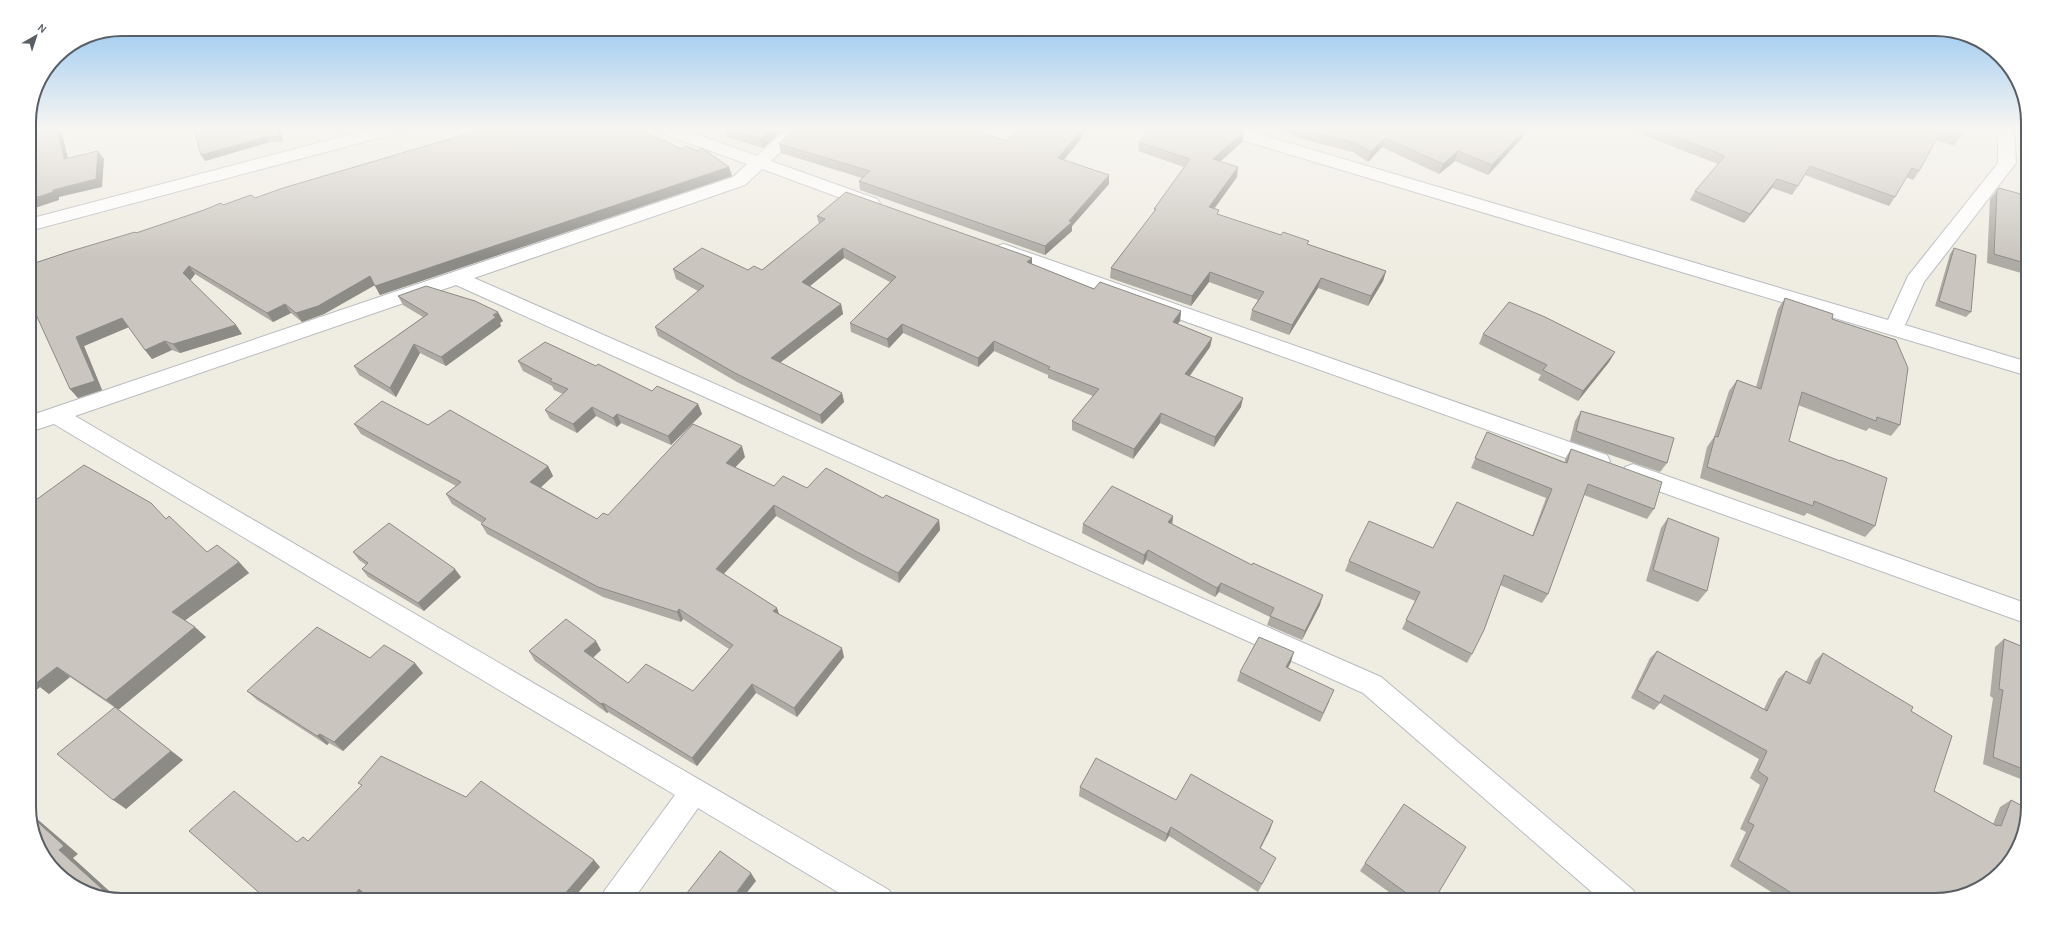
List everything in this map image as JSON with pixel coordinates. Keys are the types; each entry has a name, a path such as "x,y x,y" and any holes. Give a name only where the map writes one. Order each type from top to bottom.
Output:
{"street":[{"path":"36,223 231,171"},
{"path":"36,422 739,181 750,171"},
{"path":"783,171 886,208"},
{"path":"1365,171 2021,367"},
{"path":"1893,330 1915,280 2000,171"},
{"path":"984,243 2021,612"},
{"path":"457,278 1372,685 1615,893"},
{"path":"56,415 866,893"},
{"path":"620,893 694,791"}],"building":[{"path":"36,171 97,171 96,179 53,190 53,192 36,198"},
{"path":"340,171 716,171 375,286 370,276 318,306 296,313 285,304 267,313 189,266 183,273 236,325 173,344 165,341 145,350 122,318 76,337 95,381 70,389 36,315 36,263 135,232 136,233 221,203 223,205 251,195 255,198"},
{"path":"870,171 1098,171 1109,175 1069,221 1072,222 1045,246 859,181"},
{"path":"1181,171 1235,171 1209,207 1219,210 1217,214 1281,235 1283,232 1309,241 1307,244 1386,271 1371,296 1321,278 1292,325 1252,310 1264,292 1210,272 1192,296 1111,268 1156,209 1154,209"},
{"path":"1712,171 1807,171 1798,186 1777,179 1750,214 1695,191"},
{"path":"1825,171 1910,171 1895,197"},
{"path":"1999,188 2021,194 2021,262 1994,254 1997,190"},
{"path":"846,192 1032,258 1027,262 1094,289 1100,282 1181,311 1173,322 1212,338 1185,374 1243,398 1215,437 1161,413 1134,449 1072,421 1099,389 1048,369 1050,367 994,341 978,358 902,324 887,339 850,323 896,277 843,248 802,282 841,304 771,358 842,393 820,415 735,373 655,327 704,286 673,269 702,248 748,270 754,266 762,270 825,219 817,216"},
{"path":"1954,248 1976,255 1971,312 1939,301"},
{"path":"426,286 475,301 498,312 493,315 496,317 441,357 414,344 390,388 354,366 428,314 398,296"},
{"path":"1785,298 1833,314 1832,319 1896,340 1908,368 1900,425 1877,417 1876,421 1802,392 1789,441 1887,478 1875,526 1814,501 1813,506 1707,467 1715,436 1718,437 1737,380 1761,389"},
{"path":"1509,302 1545,317 1615,352 1583,391 1543,370 1547,365 1483,334"},
{"path":"545,342 596,366 598,364 652,391 657,386 698,404 668,436 617,414 613,418 592,407 573,424 545,410 568,389 550,381 552,379 518,361"},
{"path":"382,401 428,425 450,410 548,466 530,482 597,519 603,513 608,515 693,424 742,446 726,463 774,486 783,476 807,488 826,468 883,498 886,495 939,520 898,573 855,551 774,505 716,569 777,608 773,611 842,648 794,708 752,684 692,758 603,703 601,704 529,651 566,619 596,641 584,651 628,683 646,664 693,691 733,645 679,609 677,612 598,587 481,524 486,519 446,494 461,482 354,424"},
{"path":"1581,411 1674,438 1667,463 1576,431"},
{"path":"1487,432 1563,462 1567,463 1571,449 1662,482 1654,509 1588,484 1548,594 1504,575 1484,630 1472,654 1406,620 1420,592 1349,561 1369,521 1433,548 1457,502 1533,536 1552,489 1475,458"},
{"path":"84,465 151,503 166,519 169,516 207,552 217,545 239,562 172,612 195,627 106,700 57,667 36,683 36,500"},
{"path":"1112,486 1173,516 1168,522 1252,565 1253,563 1323,595 1305,631 1270,616 1274,608 1221,583 1217,588 1148,550 1144,555 1083,524"},
{"path":"1668,518 1719,538 1707,591 1653,570"},
{"path":"389,523 455,569 418,603 362,569 368,563 353,552"},
{"path":"317,627 370,658 384,645 415,663 334,742 320,734 317,736 247,691"},
{"path":"1259,637 1294,652 1286,667 1334,690 1323,713 1240,672"},
{"path":"2004,639 2021,646 2021,768 1993,757 2003,690 1999,689"},
{"path":"1657,651 1767,711 1786,671 1810,684 1823,653 1913,707 1911,711 1952,736 1934,791 1997,826 2001,826 2011,800 2021,805 2019,824 2010,850 2000,864 1983,879 1957,890 1935,893 1792,893 1738,860 1754,825 1748,822 1768,778 1758,771 1767,751 1664,695 1660,703 1637,690"},
{"path":"115,707 171,751 113,800 57,754"},
{"path":"381,756 466,797 481,781 594,860 565,893 363,893 359,889 356,893 259,893 189,831 234,791 297,842 303,837 308,841 362,785 358,783"},
{"path":"1096,758 1176,800 1191,774 1273,821 1260,848 1276,858 1262,884 1171,827 1167,834 1080,787"},
{"path":"1404,804 1466,847 1438,893 1406,893 1365,863"},
{"path":"38,822 64,846 59,850 104,891 79,882 57,864 45,845"},
{"path":"720,851 751,873 736,893 687,893"}]}
